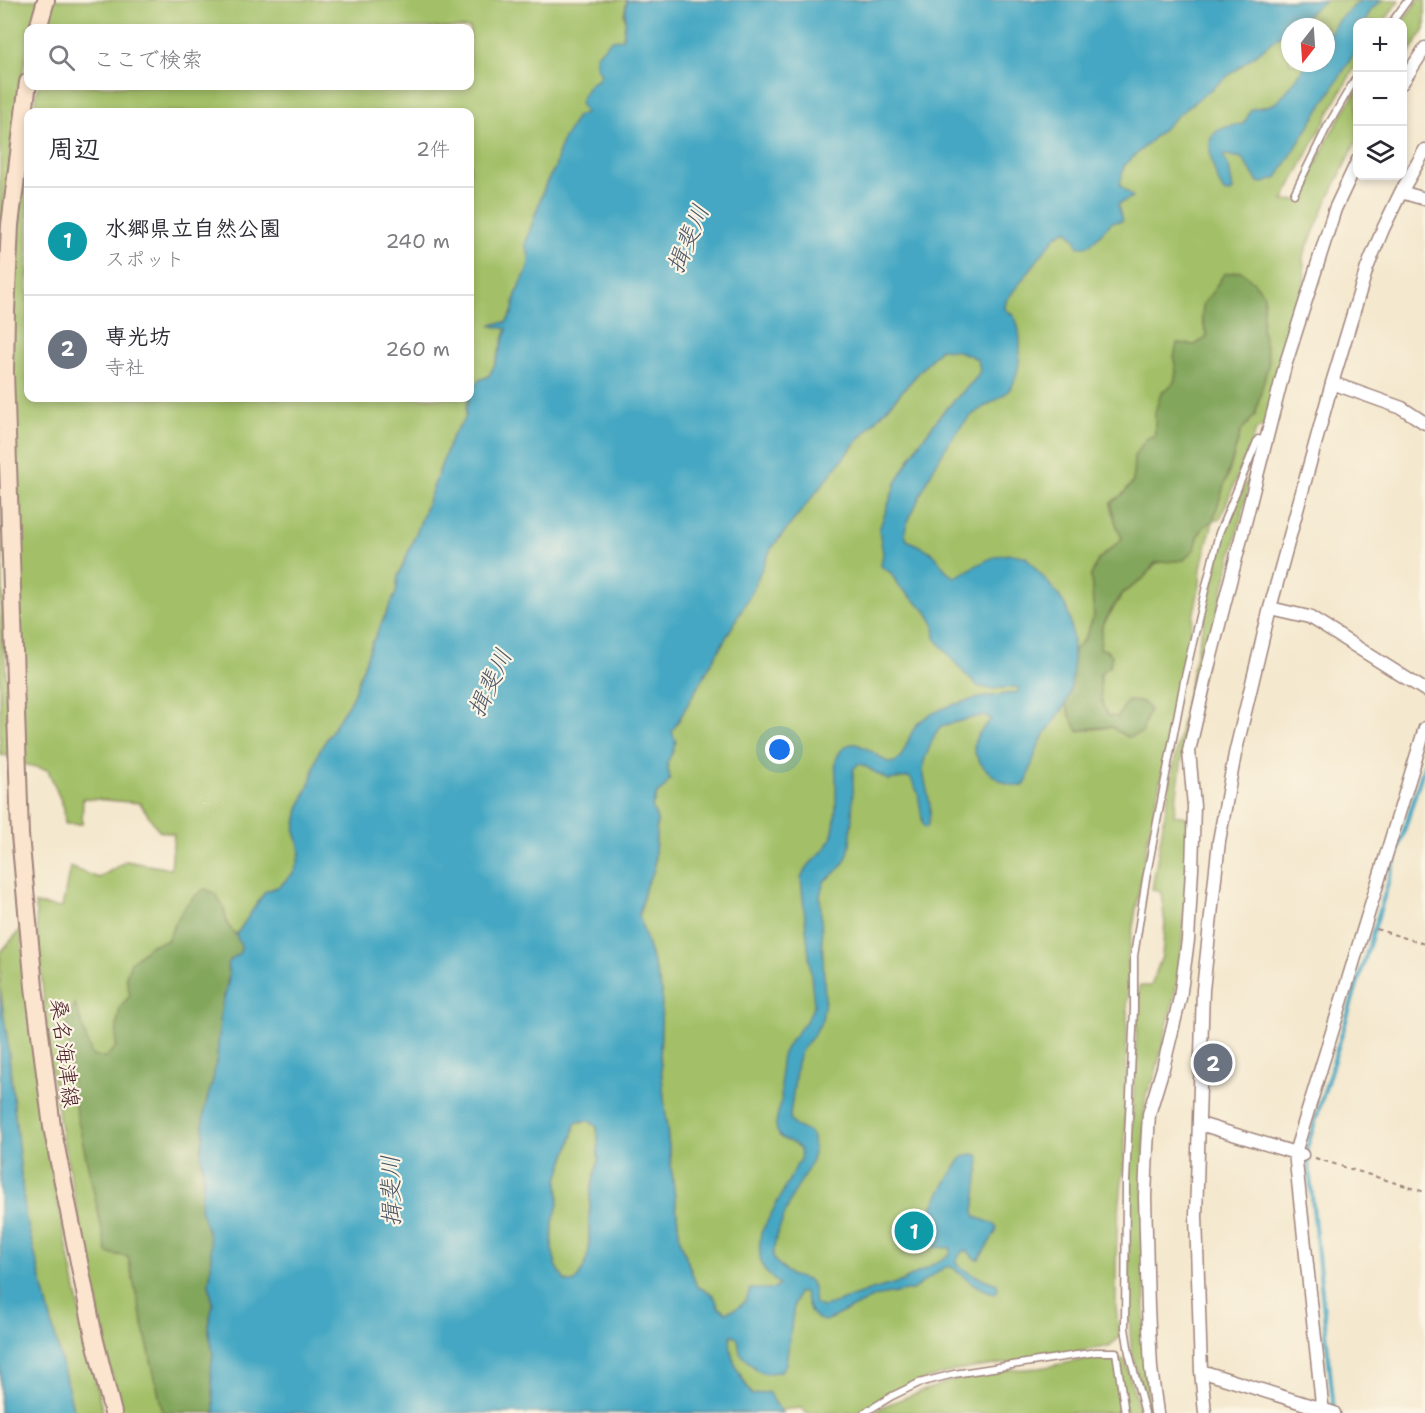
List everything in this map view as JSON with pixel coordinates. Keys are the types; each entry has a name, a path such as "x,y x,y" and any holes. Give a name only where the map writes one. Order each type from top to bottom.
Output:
{"main road":[{"path":"39,24 45,0"},
{"name":"桑名海津線","path":"25,108 27,90"},
{"name":"桑名海津線","path":"24,114 10,225 6,312 6,384 20,836 34,987 52,1128 94,1336 113,1413"}],"street":[{"path":"1407,75 1425,48"},
{"path":"1206,1413 1201,1371 1196,1216 1203,990 1219,841 1235,754 1270,608 1332,383 1367,268 1401,192 1425,150"},
{"path":"1157,1413 1151,1368 1148,1296 1146,1149 1149,1114 1180,998 1188,940 1194,806 1189,751 1285,366 1331,219 1353,171"},
{"path":"1401,192 1425,199"},
{"path":"1332,383 1402,408 1425,423"},
{"path":"1270,608 1309,617 1425,690"},
{"path":"1201,1371 1327,1412 1304,1155 1425,728"},
{"path":"1200,1124 1304,1155"}],"lane":[{"path":"1395,18 1408,0"},
{"path":"1294,194 1327,127 1353,83"},
{"path":"1145,1413 1129,1353 1125,1328 1125,1202 1134,1009 1134,956 1146,879 1184,681 1219,533 1258,439 1266,441"},
{"path":"1116,1352 1125,1413"},
{"path":"864,1413 919,1383 954,1374 1096,1353 1129,1353"}],"path":[{"path":"1380,931 1425,944"},
{"path":"1304,1155 1425,1192"}],"green space":[{"path":"0,0 39,0 33,24 24,24 24,68 7,184 0,267"},
{"path":"53,0 627,0 624,15 625,31 622,39 598,80 587,89 586,113 577,116 561,144 555,168 546,183 529,233 529,269 516,297 514,312 506,322 492,325 507,328 495,364 489,376 474,386 474,108 35,108 37,90 474,90 474,24 48,24"},
{"path":"1281,0 1399,0 1387,18 1353,18 1353,70 1283,201 1300,200 1330,134 1353,97 1353,148 1303,257 1305,279 1280,362 1265,424 1256,430 1220,519 1213,521 1201,567 1200,585 1148,838 1128,956 1125,1153 1117,1230 1116,1266 1116,1308 1120,1337 1109,1346 954,1371 918,1382 858,1413 806,1413 801,1408 781,1410 782,1413 752,1395 697,1288 680,1240 660,1057 662,993 639,916 646,885 654,870 657,820 652,807 657,794 670,779 667,763 673,751 672,732 748,599 770,549 853,446 940,349","holes":["1224,274 1264,295 1262,330 1269,361 1255,415 1241,431 1228,476 1199,534 1195,548 1156,563 1142,580 1123,593 1102,626 1100,648 1107,651 1100,684 1104,708 1108,716 1118,717 1127,701 1149,709 1142,733 1127,737 1111,727 1078,731 1066,703 1071,683 1074,650 1085,638 1094,616 1091,576 1098,560 1122,539 1111,503 1133,482 1134,456 1155,435 1155,426 1174,383 1176,372 1174,358 1178,343 1195,345 1207,337 1202,317 1204,304"]},
{"path":"1418,0 1425,0 1425,29 1407,57 1407,18 1405,18"},
{"path":"24,183 24,402 468,402 466,417 452,436 398,577 396,593 372,643 352,698 326,740 299,809 295,831 300,853 294,872 280,886 266,892 236,935 227,924 224,908 175,923 167,941 151,945 126,976 130,995 117,1023 116,1048 104,1058 92,1056 75,1005 66,1023 128,1257 163,1413 120,1413 63,1141 49,1058 35,904 62,908 70,867 99,878 126,861 171,869 174,834 159,831 140,803 83,798 82,824 65,824 64,808 48,770 23,764 12,366 12,308"},
{"path":"1241,271 1255,283 1264,295 1262,330 1269,361 1255,415 1241,431 1213,521 1199,534 1195,548 1184,560 1155,563 1142,580 1123,593 1102,626 1100,648 1112,655 1110,666 1100,673 1103,706 1108,716 1118,717 1127,701 1143,702 1149,709 1142,733 1127,737 1111,727 1078,731 1066,703 1071,683 1074,650 1085,638 1094,616 1091,576 1098,560 1122,539 1111,503 1133,482 1134,456 1146,439 1155,435 1155,412 1161,393 1174,383 1176,372 1174,358 1177,343 1195,345 1207,337 1202,317 1203,304 1224,274"},
{"path":"1255,462 1183,750 1174,815 1187,817 1188,860 1181,957 1175,994 1155,1076 1146,1095 1144,1116 1145,1367 1151,1413 1147,1413 1131,1348 1129,1310 1129,1183 1139,986 1151,986 1162,956 1165,924 1161,892 1152,890 1168,795 1189,687 1223,535"},
{"path":"0,482 4,634 10,756 0,755"},
{"path":"205,889 216,894 224,908 227,924 241,943 239,955 230,960 227,968 229,975 221,1010 217,1058 203,1122 204,1135 201,1150 211,1249 209,1283 213,1305 208,1326 213,1353 211,1371 215,1413 163,1413 128,1257 107,1253 75,1107 66,1023 75,1004 92,1056 105,1058 116,1047 120,1008 130,995 126,976 131,962 151,945 167,941 187,905"},
{"path":"21,929 32,1037 48,1152 103,1413 74,1413 25,1214 0,990 0,953"},
{"path":"589,1121 597,1127 598,1162 591,1189 589,1250 584,1268 575,1283 565,1281 556,1265 552,1249 553,1222 559,1201 558,1179 575,1123"},
{"path":"1103,1356 1125,1360 1140,1413 872,1413 884,1406 954,1380 1010,1370 1040,1368"}],"water":[{"name":"揖斐川","path":"627,0 1326,0 1303,18 1281,18 1281,35 1179,114 1124,166 1120,185 1133,197 1118,204 1122,221 1112,222 1090,245 1078,247 1075,239 1067,230 1056,236 1006,301 1005,309 1012,314 1018,325 1020,342 1019,362 1012,386 1003,395 971,416 954,436 932,472 906,528 907,540 930,551 955,577 998,556 1006,554 1026,557 1054,589 1066,607 1073,642 1073,668 1069,693 1066,703 1041,741 1027,781 1023,786 1008,784 992,775 985,769 976,754 974,747 976,739 991,719 984,715 941,726 935,734 924,761 923,771 930,805 928,826 925,828 918,793 910,777 888,780 863,765 858,764 855,767 851,840 848,854 840,868 824,881 820,896 825,999 822,1021 801,1051 797,1063 790,1116 795,1126 809,1132 813,1137 814,1154 791,1199 776,1237 773,1256 775,1261 790,1275 810,1281 815,1304 823,1307 903,1281 950,1255 951,1248 931,1247 925,1244 927,1222 936,1200 960,1160 967,1155 974,1154 979,1156 980,1160 974,1212 976,1217 997,1227 979,1259 966,1250 961,1253 956,1262 980,1278 997,1284 998,1290 995,1293 983,1289 952,1267 945,1267 912,1290 874,1297 826,1321 812,1314 804,1292 798,1293 786,1364 781,1371 766,1374 758,1371 740,1353 738,1339 731,1335 733,1359 752,1395 768,1392 782,1413 215,1413 211,1371 213,1353 208,1326 213,1305 209,1283 211,1249 200,1209 204,1177 201,1150 206,1104 217,1058 221,1010 228,983 227,964 240,952 241,946 236,935 262,896 266,891 280,886 294,872 297,865 300,853 295,831 299,809 311,780 318,753 352,698 372,643 396,593 398,577 452,436 466,417 468,402 474,402 474,387 479,380 489,376 495,364 507,329 489,325 506,322 513,312 516,295 529,264 525,245 546,183 555,168 561,144 577,116 585,113 580,102 585,91 598,80 601,74 596,66 596,56 611,40 622,39","holes":["940,349 960,352 978,360 980,370 977,377 942,413 918,445 896,483 879,530 883,553 881,566 891,573 898,585 927,612 934,624 935,638 977,686 990,689 1017,687 1019,690 961,703 932,714 919,722 911,733 902,755 893,762 887,762 868,749 855,744 846,747 839,754 836,761 835,817 831,839 801,879 814,1004 808,1018 784,1051 781,1062 781,1103 776,1126 781,1137 799,1147 800,1159 760,1238 763,1267 779,1285 774,1289 750,1289 742,1305 726,1312 718,1307 716,1299 711,1294 697,1287 680,1240 660,1057 662,992 639,916 646,885 654,870 657,819 652,807 657,794 670,779 667,763 676,741 672,732 748,599 771,549 853,446","589,1121 597,1127 598,1162 591,1189 589,1250 584,1268 574,1283 565,1281 556,1265 552,1249 553,1222 559,1201 558,1179 575,1123"]},
{"path":"1361,0 1382,0 1371,10 1367,18 1353,18 1353,55 1277,178 1264,183 1258,182 1242,158 1226,155 1223,156 1229,167 1233,190 1231,193 1224,192 1215,173 1211,156 1212,136 1222,129 1243,124 1251,109 1275,103 1301,72 1335,72 1335,25"},
{"path":"0,990 25,1214 74,1413 0,1413"}],"waterway":[{"path":"1334,1410 1307,1148 1425,763"}],"place":[{"name":"専光坊","path":"1213,1063"},
{"name":"水郷県立自然公園","path":"914,1231"}]}
